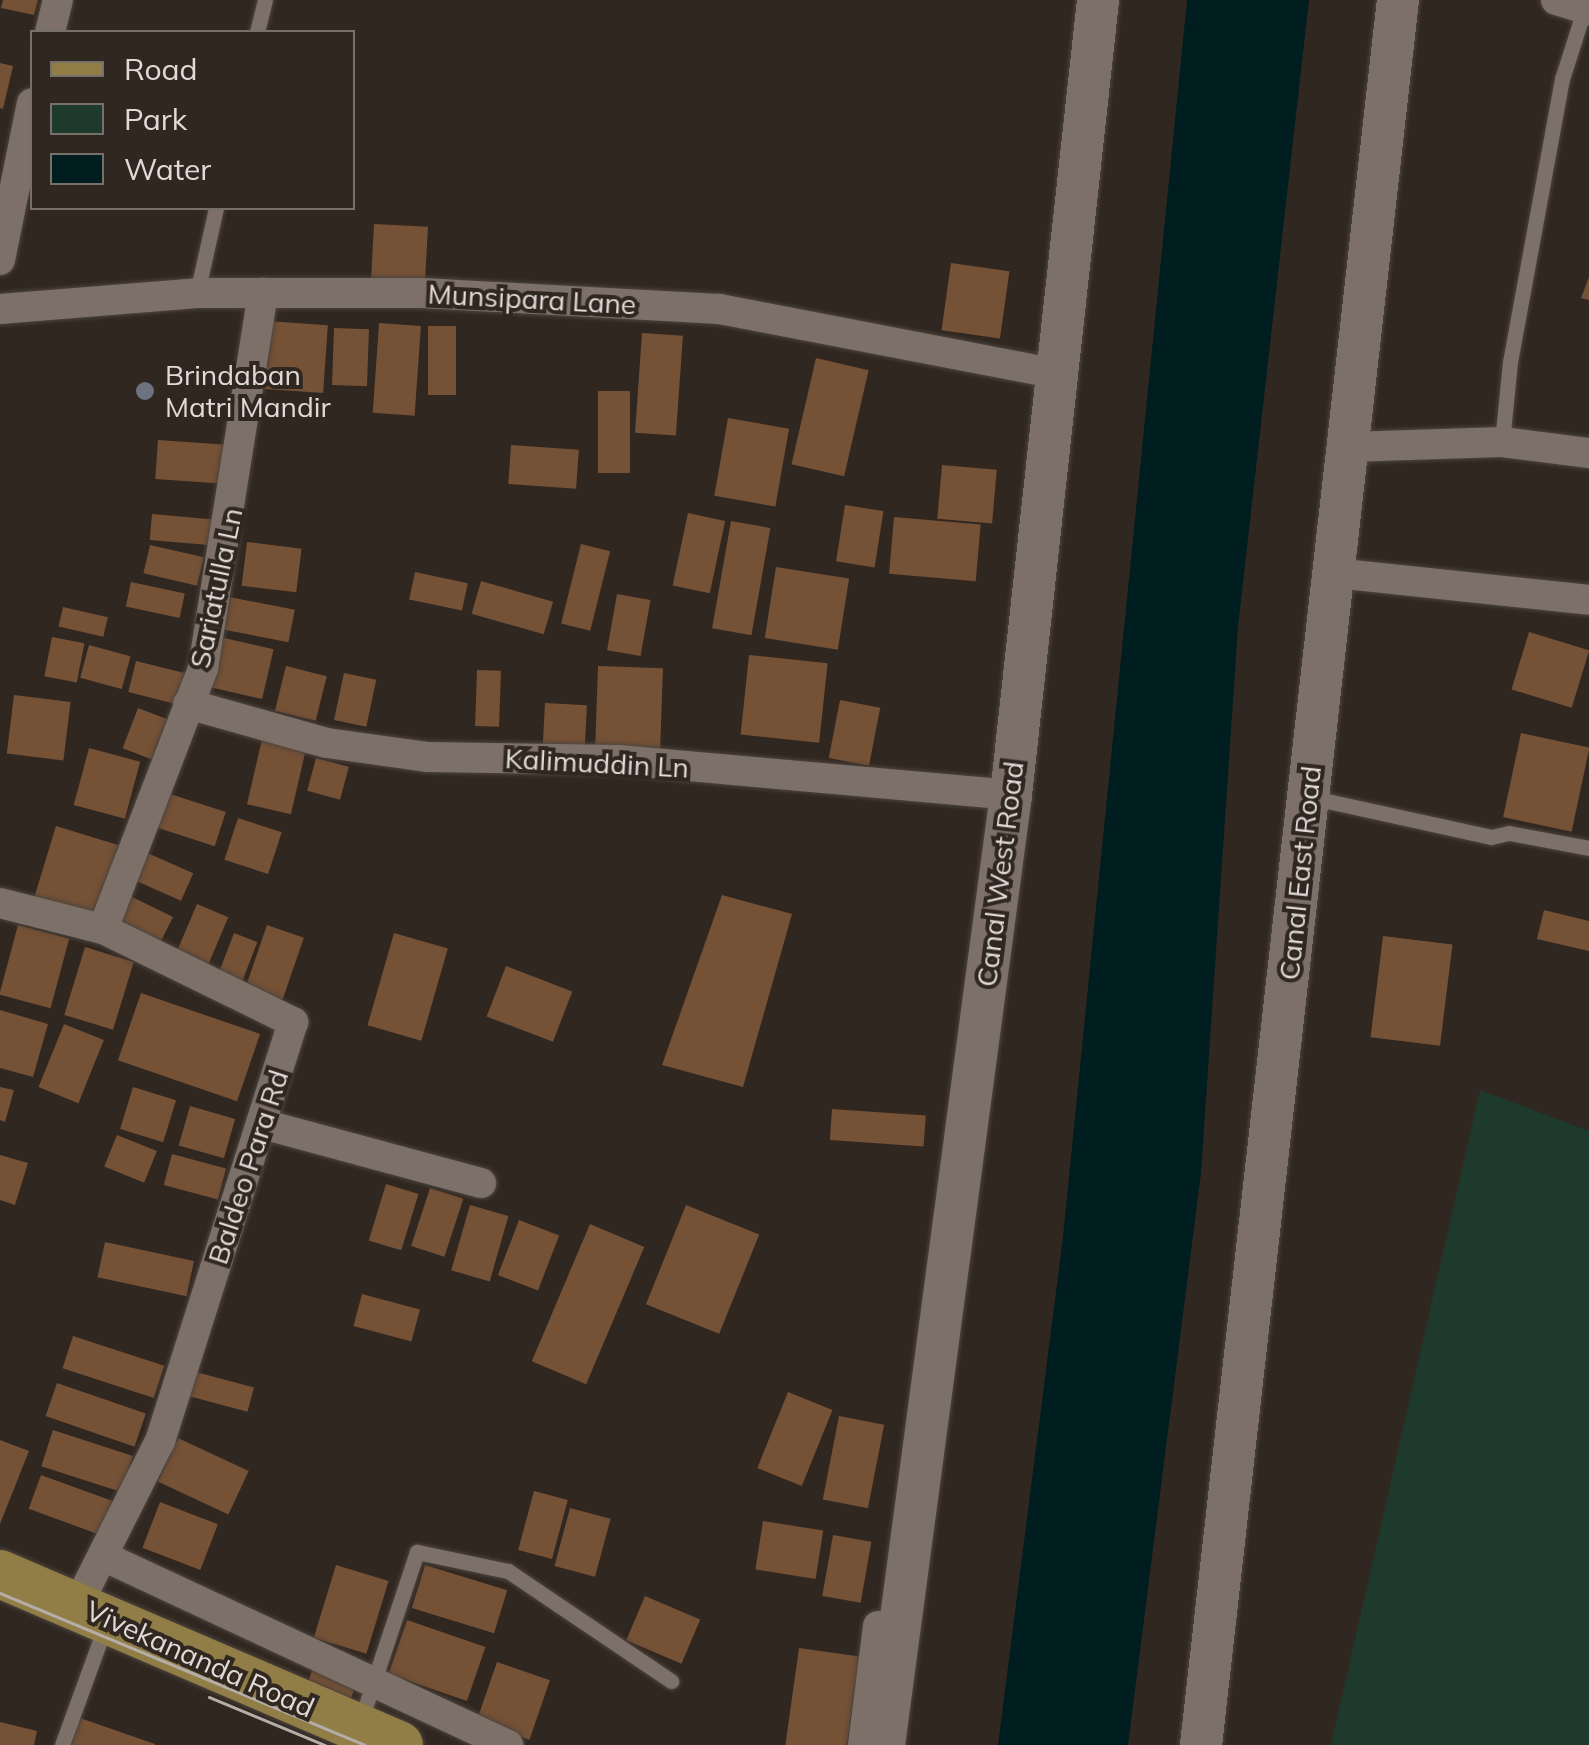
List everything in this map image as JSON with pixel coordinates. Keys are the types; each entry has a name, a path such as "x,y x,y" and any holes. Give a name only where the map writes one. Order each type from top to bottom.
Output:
{"main road":[{"name":"Canal West Road","path":"884,1745 1011,795 1098,0"},
{"name":"Canal East Road","path":"1201,1745 1398,0"},
{"name":"Vivekananda Road","path":"0,1574 93,1611 354,1735"}],"street":[{"path":"50,30 58,0"},
{"path":"0,260 30,113"},
{"name":"Munsipara Lane","path":"0,309 197,292 423,292 720,308 1058,374"},
{"name":"Sariatulla Ln","path":"104,930 202,668 232,508 264,292"},
{"path":"1348,447 1502,442 1589,454"},
{"path":"1334,573 1589,600"},
{"name":"Kalimuddin Ln","path":"188,704 327,743 428,757 620,760 1011,795"},
{"name":"Baldeo Para Rd","path":"0,904 104,930 292,1018 160,1442 106,1557 93,1611"},
{"path":"262,1124 481,1183"},
{"path":"106,1557 508,1745"},
{"path":"863,1745 878,1626"}],"lane":[{"path":"258,30 265,0"},
{"path":"1502,442 1510,362 1579,5"},
{"path":"197,292 216,210"},
{"path":"1308,796 1491,836 1509,834 1589,848"},
{"path":"354,1735 418,1552 508,1571 670,1682"},
{"path":"62,1745 93,1611"}],"green space":[{"path":"1480,1090 1589,1131 1589,1745 1331,1745"}],"water":[{"path":"1187,0 1309,0 1238,627 1201,1173 1128,1745 998,1745 1063,1237"}],"building":[{"path":"3,0 38,0 34,15 1,8"},
{"path":"0,63 13,66 3,109 0,108"},
{"path":"374,224 428,227 425,285 371,282"},
{"path":"951,263 1009,271 1000,339 942,330"},
{"path":"1589,277 1589,300 1581,298"},
{"path":"267,321 328,325 323,393 262,389"},
{"path":"379,323 421,326 415,416 373,413"},
{"path":"428,326 456,326 456,395 428,395"},
{"path":"334,328 369,329 367,386 332,385"},
{"path":"642,333 683,336 676,436 635,433"},
{"path":"816,358 869,370 844,476 791,464"},
{"path":"598,391 630,391 630,473 598,473"},
{"path":"728,418 789,429 775,507 714,496"},
{"path":"158,440 227,445 224,484 155,479"},
{"path":"511,445 579,450 576,489 508,484"},
{"path":"942,465 997,470 992,524 937,519"},
{"path":"845,505 884,511 875,567 836,561"},
{"path":"688,513 725,521 710,593 673,585"},
{"path":"152,514 214,519 211,545 150,540"},
{"path":"894,517 981,525 976,581 889,574"},
{"path":"731,521 770,528 751,635 712,628"},
{"path":"247,542 302,549 296,592 242,586"},
{"path":"581,544 610,551 590,631 561,624"},
{"path":"150,545 204,557 197,586 143,573"},
{"path":"776,567 849,579 838,650 765,638"},
{"path":"415,572 468,583 462,611 409,599"},
{"path":"481,581 553,602 544,634 472,614"},
{"path":"131,582 185,593 180,618 126,606"},
{"path":"617,594 650,600 641,656 607,650"},
{"path":"229,597 295,610 288,642 223,629"},
{"path":"63,607 108,617 103,637 59,626"},
{"path":"1529,632 1589,650 1572,708 1511,689"},
{"path":"52,637 84,643 77,683 44,676"},
{"path":"220,637 274,649 262,699 209,687"},
{"path":"89,645 131,656 122,689 80,678"},
{"path":"749,655 828,663 819,743 741,735"},
{"path":"136,661 185,673 177,704 128,692"},
{"path":"286,666 327,676 316,721 275,711"},
{"path":"598,666 663,668 660,751 595,749"},
{"path":"477,670 501,671 499,727 475,726"},
{"path":"344,673 376,680 366,727 334,720"},
{"path":"14,695 71,702 63,761 7,754"},
{"path":"840,700 880,708 869,766 829,758"},
{"path":"545,703 587,705 585,751 543,749"},
{"path":"138,708 167,719 152,759 123,748"},
{"path":"1521,733 1589,747 1572,832 1503,817"},
{"path":"263,735 307,745 291,814 247,804"},
{"path":"89,748 140,762 125,819 74,805"},
{"path":"316,758 349,767 340,800 307,791"},
{"path":"164,792 226,812 215,846 153,826"},
{"path":"238,818 282,832 268,874 224,860"},
{"path":"56,826 118,845 96,919 33,900"},
{"path":"143,851 193,873 181,901 131,878"},
{"path":"124,893 173,917 157,949 122,932"},
{"path":"722,895 792,914 743,1087 662,1065"},
{"path":"197,904 228,917 208,965 177,952"},
{"path":"1544,910 1589,921 1589,951 1537,939"},
{"path":"18,925 69,939 51,1008 0,995"},
{"path":"267,925 304,938 282,1002 245,989"},
{"path":"234,933 257,942 241,985 218,976"},
{"path":"394,933 448,948 421,1041 368,1025"},
{"path":"1383,936 1452,945 1440,1046 1371,1037"},
{"path":"85,947 134,962 113,1030 64,1015"},
{"path":"506,966 572,991 553,1042 487,1016"},
{"path":"141,993 260,1034 237,1101 118,1060"},
{"path":"0,1010 48,1024 33,1077 0,1068"},
{"path":"64,1024 104,1040 78,1103 39,1087"},
{"path":"0,1087 14,1090 5,1122 0,1120"},
{"path":"133,1087 176,1100 163,1142 120,1129"},
{"path":"190,1106 235,1119 224,1158 179,1145"},
{"path":"832,1109 926,1116 924,1146 830,1140"},
{"path":"117,1135 157,1151 144,1183 104,1167"},
{"path":"172,1154 226,1168 218,1199 164,1185"},
{"path":"0,1155 28,1163 15,1205 0,1200"},
{"path":"386,1184 419,1194 401,1250 369,1240"},
{"path":"430,1188 463,1199 444,1257 411,1246"},
{"path":"470,1205 508,1216 490,1281 451,1270"},
{"path":"686,1205 759,1235 719,1334 646,1304"},
{"path":"519,1220 559,1235 538,1290 498,1275"},
{"path":"590,1224 644,1247 586,1384 532,1361"},
{"path":"105,1242 194,1261 187,1296 98,1277"},
{"path":"362,1294 420,1310 411,1341 353,1326"},
{"path":"73,1336 164,1366 154,1398 62,1368"},
{"path":"196,1372 254,1388 247,1412 190,1396"},
{"path":"57,1383 146,1414 134,1447 46,1416"},
{"path":"788,1392 833,1410 802,1486 757,1468"},
{"path":"839,1416 884,1425 868,1508 823,1499"},
{"path":"53,1430 133,1456 121,1492 41,1466"},
{"path":"178,1438 249,1471 228,1514 158,1482"},
{"path":"0,1440 29,1451 0,1524"},
{"path":"41,1475 121,1504 109,1538 29,1509"},
{"path":"534,1491 568,1500 552,1559 518,1550"},
{"path":"160,1502 218,1524 200,1570 142,1548"},
{"path":"570,1508 611,1519 595,1577 554,1566"},
{"path":"763,1521 823,1531 816,1579 755,1569"},
{"path":"833,1535 871,1542 861,1603 822,1596"},
{"path":"336,1565 389,1581 366,1654 314,1638"},
{"path":"425,1565 507,1590 494,1633 412,1608"},
{"path":"645,1596 700,1619 681,1664 626,1640"},
{"path":"407,1620 485,1647 467,1701 388,1674"},
{"path":"799,1648 859,1656 847,1745 785,1745"},
{"path":"497,1662 550,1680 529,1740 476,1722"},
{"path":"313,1668 356,1684 349,1703 306,1687"},
{"path":"80,1718 155,1744 155,1745 71,1745"},
{"path":"0,1722 37,1731 34,1745 0,1745"}],"tram line":[{"path":"0,1593 365,1745"},
{"path":"209,1697 325,1745"}],"place":[{"name":"Brindaban Matri Mandir","path":"145,391"}]}
